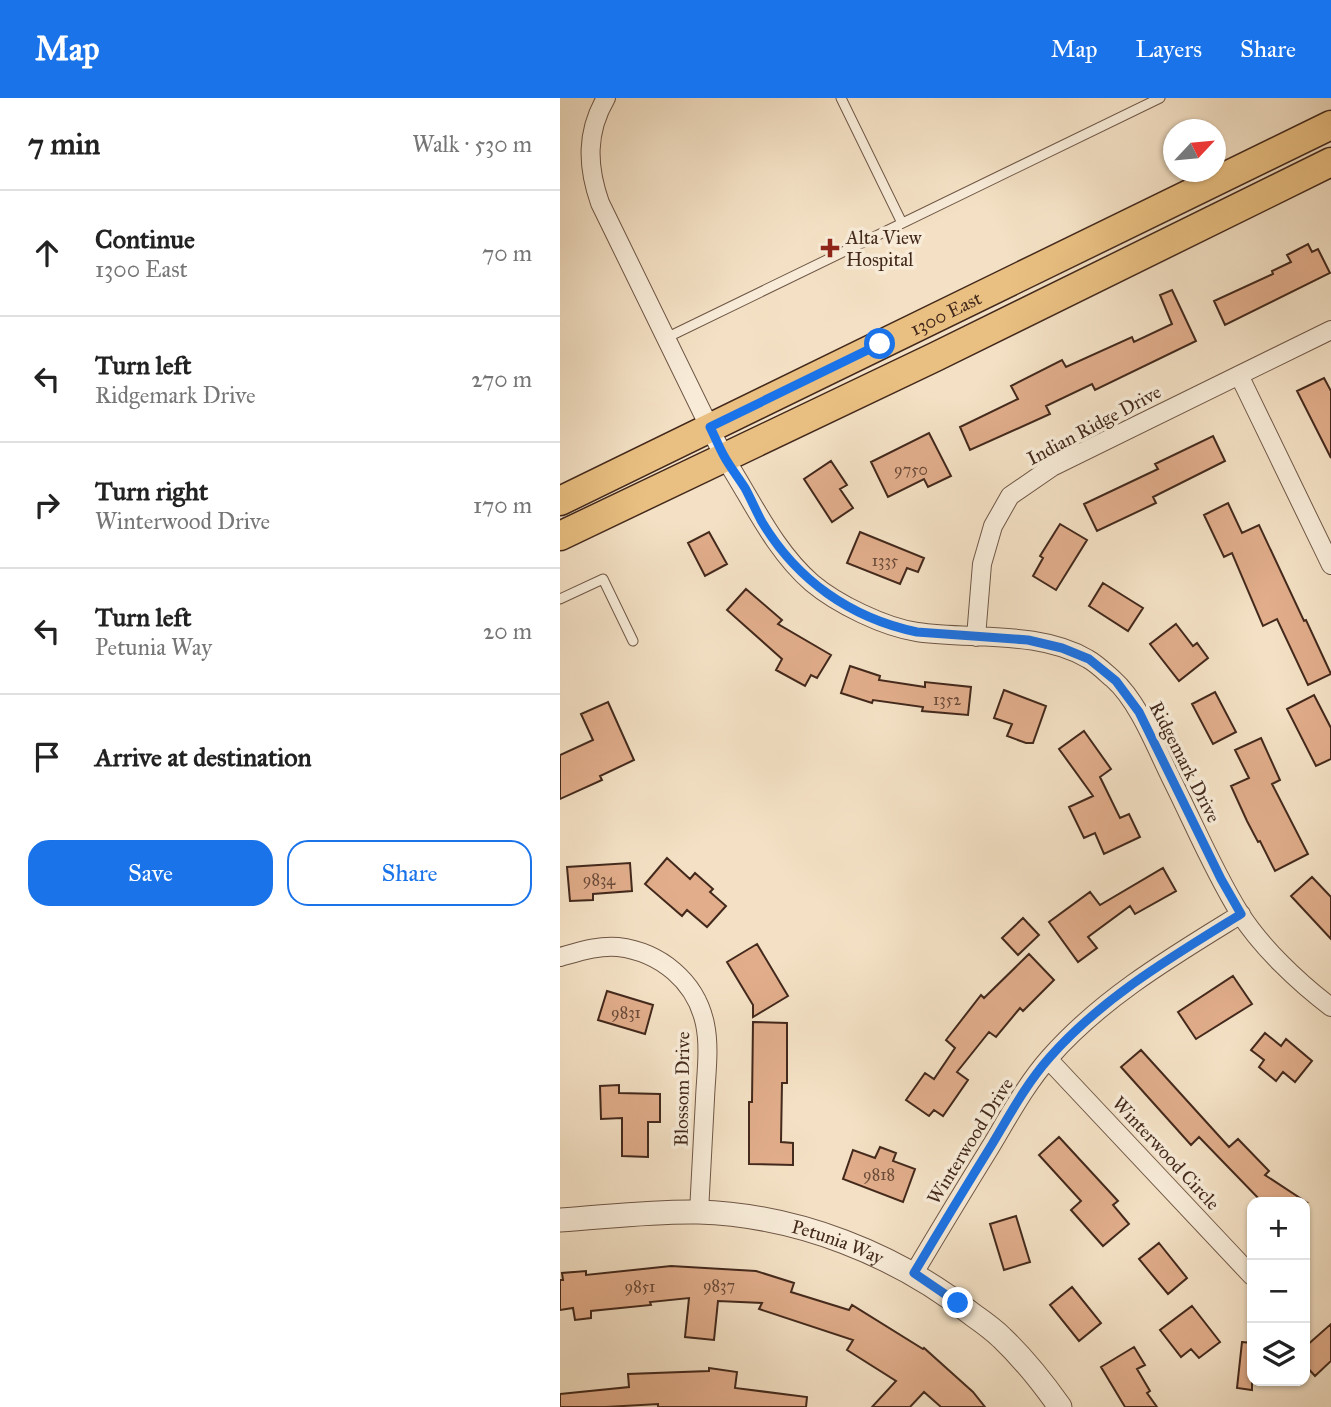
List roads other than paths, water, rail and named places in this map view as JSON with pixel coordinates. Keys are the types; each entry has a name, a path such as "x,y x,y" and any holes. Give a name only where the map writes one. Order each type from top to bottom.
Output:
{"main road":[{"name":"1300 East","path":"560,501 1331,125"},
{"name":"1300 East","path":"560,536 924,362 1331,162"}],"street":[{"name":"Ridgemark Drive","path":"606,98 591,135 590,167 594,185 607,219 724,457 774,539 799,570 829,595 848,607 900,629 1028,640 1062,648 1089,659 1116,681 1139,712 1241,914 1296,979 1331,1007"},
{"name":"Indian Ridge Drive","path":"976,637 982,564 993,526 1010,496 1052,467 1331,330"},
{"path":"1239,375 1331,565"},
{"name":"Winterwood Drive","path":"914,1273 1021,1096 1048,1059 1079,1027 1113,998 1148,972 1241,914"},
{"name":"Blossom Drive","path":"560,957 585,950 616,947 647,953 673,969 693,993 705,1023 707,1054 699,1212"},
{"name":"Winterwood Circle","path":"1048,1059 1247,1271"},
{"name":"Petunia Way","path":"560,1220 665,1212 741,1215 783,1223 847,1243 914,1273 958,1303 1002,1337 1039,1378 1060,1407"}],"lane":[{"path":"841,98 902,223"},
{"path":"666,338 1160,98"},
{"path":"560,599 603,579 633,641"}],"place":[{"name":"Alta View Hospital","path":"830,248"}]}
